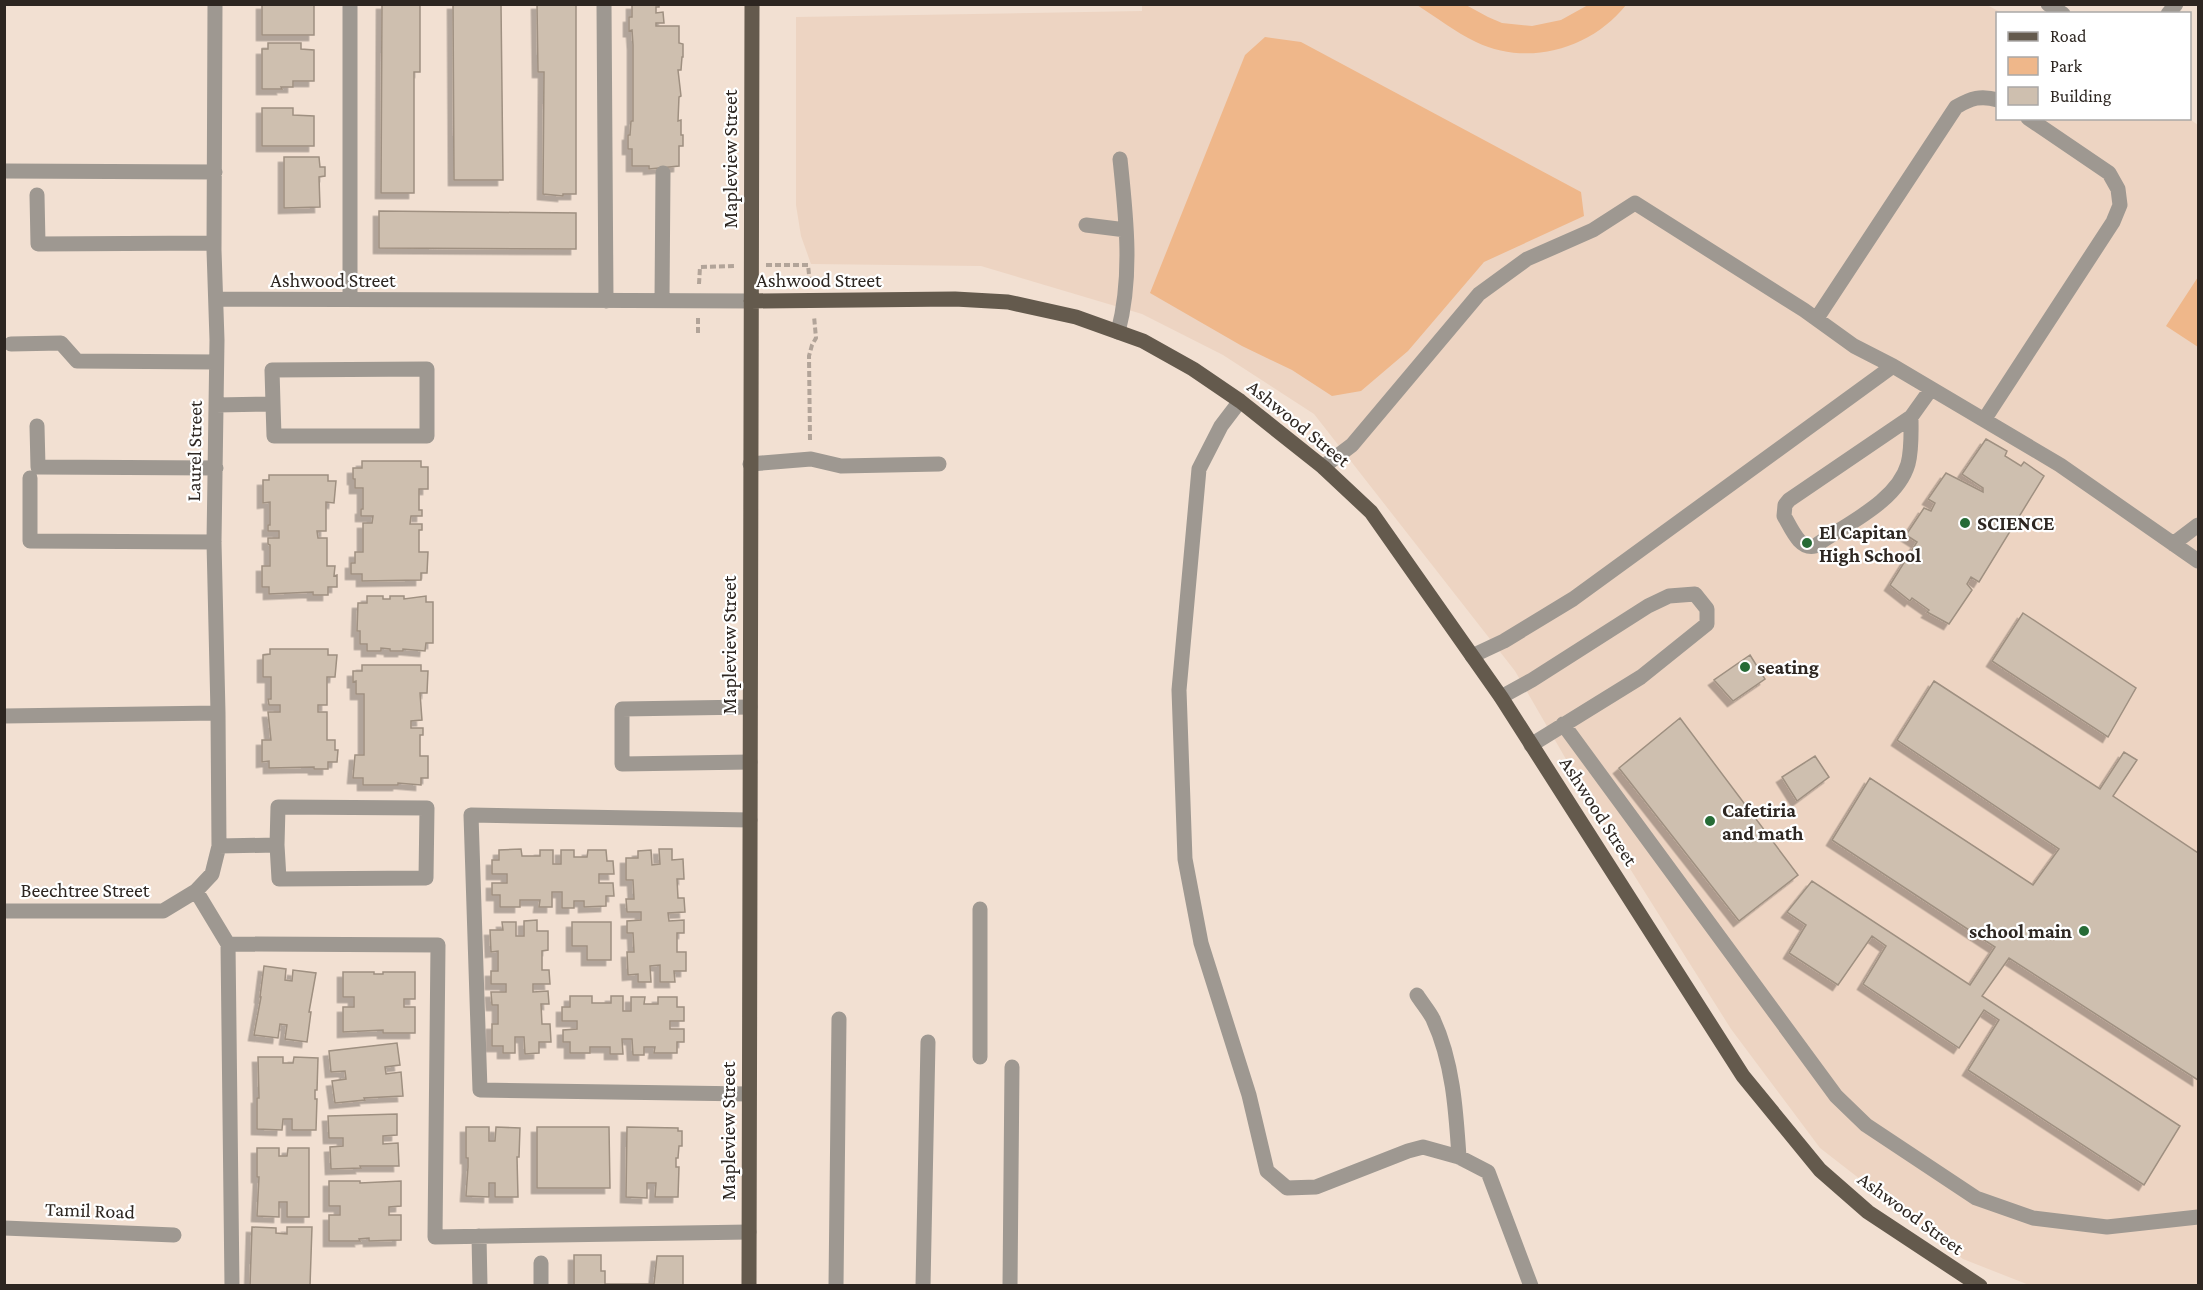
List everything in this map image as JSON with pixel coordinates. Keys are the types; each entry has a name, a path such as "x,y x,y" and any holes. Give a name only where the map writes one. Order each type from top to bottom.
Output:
{"main road":[{"name":"Mapleview Street","path":"749,1286 752,4"},
{"name":"Ashwood Street","path":"751,301 955,299 1008,302 1076,317 1143,341 1193,369 1240,401 1323,467 1371,512 1501,697 1743,1076 1820,1170 1868,1212 1980,1286"}],"street":[{"name":"Laurel Street","path":"196,891 212,874 219,846 219,714 214,542 217,299 214,243 215,4"},
{"path":"350,4 350,300"},
{"path":"604,4 606,301"},
{"path":"1817,318 1956,107 1970,98 1986,97 1996,100"},
{"path":"1984,420 2113,222 2120,205 2118,189 2109,173 2031,120"},
{"path":"1118,332 1124,312 1126,286 1126,230 1120,159"},
{"path":"4,171 215,172"},
{"path":"662,301 663,173"},
{"path":"37,195 38,244 214,243"},
{"path":"1323,467 1352,445 1479,294 1527,259 1593,230 1635,203 1817,318 1854,346 1893,366 2061,465 2199,561"},
{"path":"1086,225 1126,230"},
{"name":"Ashwood Street","path":"217,299 751,301"},
{"path":"11,344 61,343 77,361 216,362"},
{"path":"1472,656 1504,641 1573,599 1893,366"},
{"path":"427,369 427,436 274,436 273,404 272,370 427,369"},
{"path":"1911,417 1910,457 1902,479 1888,497 1815,546 1803,545 1784,516 1785,506 1789,500 1911,417 1931,389"},
{"path":"1240,401 1221,426 1199,469 1179,690 1187,869 1201,943 1249,1095 1267,1171 1287,1188 1316,1187 1408,1150 1423,1147 1459,1157 1488,1172 1531,1286"},
{"path":"216,405 273,404"},
{"path":"37,426 38,467 216,468"},
{"path":"750,464 811,459 841,466 939,464"},
{"path":"30,478 30,541 214,542"},
{"path":"2173,544 2199,525"},
{"path":"1501,697 1532,680 1648,606 1669,596 1695,594 1707,609 1707,624 1641,676 1531,745"},
{"path":"750,707 622,709 622,764 750,762"},
{"path":"4,717 219,714"},
{"path":"1563,724 1836,1096 1866,1125 1976,1198 2033,1218 2107,1227 2199,1217"},
{"path":"278,807 427,808 426,878 279,879 277,845 278,807"},
{"path":"749,1094 480,1090 471,815 750,820"},
{"path":"219,846 277,845"},
{"path":"196,891 228,944 231,1286"},
{"name":"Beechtree Street","path":"4,911 163,910 196,891"},
{"path":"980,909 980,1057"},
{"path":"228,944 438,945 435,1237 749,1232"},
{"path":"1417,995 1432,1017 1447,1057 1456,1112 1459,1157"},
{"path":"836,1286 838,1019"},
{"path":"923,1286 928,1042"},
{"path":"1010,1286 1012,1067"},
{"name":"Tamil Road","path":"4,1228 174,1235"},
{"path":"479,1236 480,1286"},
{"path":"541,1263 541,1286"}],"path":[{"path":"810,440 809,356 816,338"}],"shaded area":[{"name":"El Capitan High School","path":"1142,4 1987,5 2000,12 1996,12 1996,120 2191,120 2198,125 2198,1285 2029,1285 1963,1259 1820,1148 1731,1029 1622,856 1515,671 1314,414 1223,355 1142,314 981,266 811,264 801,236 796,205 796,17 1142,11"}],"green space":[{"path":"1417,5 1466,5 1502,23 1532,26 1561,20 1588,5 1626,5 1612,20 1577,43 1537,53 1516,53 1476,42"},
{"path":"1265,37 1301,42 1581,192 1584,216 1484,262 1408,351 1361,391 1332,396 1292,370 1242,346 1150,293 1245,55"},
{"path":"2198,277 2198,347 2166,326"}],"building":[{"path":"262,4 314,4 314,35 262,35"},
{"path":"382,4 420,4 420,72 414,72 414,193 381,193"},
{"path":"453,4 501,4 503,180 454,180"},
{"path":"537,4 576,4 576,194 563,194 563,196 543,194 544,72 538,72"},
{"path":"632,4 659,4 659,7 656,7 656,13 663,12 664,23 656,23 656,26 679,26 679,43 683,44 683,57 681,70 678,70 681,96 679,97 678,121 681,120 683,146 679,146 679,166 649,169 649,166 632,166 632,149 628,149 628,135 630,135 631,121 633,121 633,45 632,30 629,31"},
{"path":"268,43 301,43 301,49 314,50 314,81 293,81 293,87 262,89 262,49 268,49"},
{"path":"262,108 293,108 293,115 314,116 314,146 262,146"},
{"path":"284,157 319,157 320,167 325,167 325,176 319,177 320,207 284,208"},
{"path":"379,211 576,213 576,249 379,248"},
{"name":"SCIENCE","path":"1986,439 2007,451 2005,456 2021,466 2024,462 2044,476 1979,582 1971,577 1967,584 1972,590 1949,624 1927,612 1929,610 1912,598 1910,601 1890,585 1917,542 1906,535 1924,508 1931,511 1935,503 1928,499 1946,473 1983,492 1983,488 1962,474"},
{"path":"362,461 421,461 421,467 428,467 428,489 419,489 419,510 422,510 422,516 411,516 410,524 422,524 422,530 419,530 419,552 428,552 427,573 421,573 421,580 362,581 362,574 351,574 351,563 355,563 355,552 363,552 363,523 372,523 373,516 361,516 363,488 355,488 355,479 353,479 353,468 362,468"},
{"path":"269,475 328,475 328,481 336,481 334,503 326,502 326,531 317,531 318,538 327,538 327,566 335,566 334,576 337,575 337,587 328,587 328,595 313,595 313,592 269,594 269,587 262,587 262,566 270,566 268,538 279,538 279,531 268,531 270,502 263,503 263,480 269,480"},
{"path":"367,596 383,596 383,599 390,599 390,596 404,596 404,599 426,596 426,602 433,602 433,643 426,643 425,651 403,649 403,651 390,651 390,649 381,648 381,651 367,651 367,644 360,644 360,631 357,631 358,603 367,603"},
{"path":"2023,613 2136,688 2108,737 1992,661"},
{"path":"270,649 328,649 328,655 337,655 335,677 327,677 327,705 318,705 318,712 327,712 327,740 335,740 335,750 338,750 337,762 328,762 328,769 269,768 269,761 262,762 262,740 271,740 268,712 280,712 280,705 269,705 271,677 263,677 263,655 270,654"},
{"name":"seating","path":"1750,655 1765,679 1733,701 1714,680"},
{"path":"362,665 421,665 421,671 428,671 427,693 420,693 422,720 411,721 411,728 423,728 423,735 420,735 420,756 428,756 428,778 421,778 421,785 398,783 398,785 363,785 363,778 353,778 355,755 364,755 364,694 356,694 356,681 353,682 353,671 362,671"},
{"name":"school main","path":"1934,681 2100,789 2124,752 2137,760 2113,796 2198,853 2198,1080 2009,958 1982,996 2180,1126 2144,1185 1968,1070 1999,1020 1984,1010 1959,1048 1863,984 1886,946 1872,936 1838,985 1789,953 1806,925 1787,912 1812,881 1970,985 1995,947 1832,840 1870,778 2033,885 2059,849 1897,740"},
{"name":"Cafetiria and math","path":"1680,718 1798,875 1739,921 1619,768"},
{"path":"1815,756 1829,777 1797,801 1782,777"},
{"path":"521,849 522,856 540,856 540,850 553,850 553,864 561,864 561,850 574,850 574,857 587,857 588,850 606,850 607,861 613,861 614,874 599,874 599,883 613,883 614,896 606,896 606,906 584,907 584,901 574,901 574,908 562,908 562,892 552,892 552,907 539,907 540,900 520,900 520,907 500,907 500,895 492,895 492,883 507,883 507,874 492,874 492,860 499,860 499,850"},
{"path":"659,849 672,849 672,860 683,859 684,879 677,879 678,898 684,898 685,912 668,913 669,921 684,920 684,933 677,933 677,952 686,952 686,971 674,971 675,982 660,982 660,965 650,966 651,982 638,982 638,974 628,975 627,952 634,952 633,933 627,933 627,921 641,920 641,912 627,912 626,899 634,899 633,880 626,880 626,858 638,858 638,851 651,850 652,865 660,864"},
{"path":"537,920 537,931 548,931 548,950 542,951 542,970 549,970 550,984 533,984 533,992 548,991 549,1004 541,1004 542,1024 550,1024 551,1042 539,1042 539,1053 525,1054 524,1037 515,1037 515,1053 503,1053 503,1046 492,1046 492,1024 498,1024 498,1005 492,1005 491,992 506,992 506,984 491,984 491,971 498,971 498,951 491,952 490,930 503,930 502,922 516,922 516,936 524,936 524,921"},
{"path":"572,922 611,922 611,960 587,960 587,946 572,946"},
{"path":"264,966 286,969 285,980 292,981 293,970 316,973 309,1012 311,1012 307,1042 285,1039 287,1025 280,1024 278,1038 254,1035"},
{"path":"343,972 383,974 383,972 415,972 415,999 404,999 404,1007 415,1007 415,1033 383,1033 383,1030 343,1032 343,1007 354,1007 354,997 343,997"},
{"path":"570,996 592,996 592,1003 611,1003 611,996 623,996 623,1011 631,1011 631,997 645,997 644,1004 658,1004 658,997 677,997 677,1007 684,1007 684,1021 670,1021 670,1029 684,1029 684,1042 677,1042 677,1053 654,1053 655,1047 644,1047 644,1055 633,1055 632,1039 622,1039 623,1054 610,1054 610,1047 590,1047 590,1053 570,1053 570,1042 563,1042 563,1030 577,1029 577,1021 562,1021 562,1007 570,1007"},
{"path":"397,1043 400,1065 385,1067 386,1074 401,1072 403,1096 364,1098 365,1100 335,1103 332,1081 346,1079 345,1071 331,1072 329,1051"},
{"path":"258,1057 283,1057 283,1063 293,1063 294,1057 318,1058 317,1090 315,1090 316,1130 292,1130 292,1119 283,1119 282,1130 257,1129"},
{"path":"397,1114 397,1135 383,1136 383,1144 398,1143 399,1166 331,1169 330,1147 343,1146 343,1138 329,1138 328,1116"},
{"path":"466,1127 489,1127 489,1141 495,1141 496,1127 520,1128 519,1157 517,1157 518,1197 495,1197 495,1183 489,1183 489,1197 466,1196 468,1158 466,1158"},
{"path":"537,1127 609,1127 610,1188 537,1188"},
{"path":"627,1127 678,1128 678,1131 682,1131 682,1146 679,1146 678,1158 676,1158 676,1167 679,1167 678,1197 655,1197 656,1183 647,1183 647,1198 626,1197"},
{"path":"257,1148 279,1148 279,1156 287,1156 288,1148 309,1148 309,1217 287,1217 287,1202 279,1202 279,1217 257,1216 259,1177 257,1177"},
{"path":"329,1181 360,1181 360,1183 401,1181 401,1206 389,1207 389,1215 401,1215 401,1240 369,1241 369,1238 359,1239 360,1241 329,1241 329,1215 340,1215 340,1206 329,1206"},
{"path":"252,1227 276,1228 276,1233 287,1234 287,1227 312,1227 310,1286 250,1286"},
{"path":"574,1255 601,1255 601,1271 605,1271 605,1284 654,1284 657,1256 683,1256 683,1286 574,1286"}],"place":[{"name":"SCIENCE","path":"1965,523"},
{"name":"El Capitan High School","path":"1807,543"},
{"name":"seating","path":"1745,667"},
{"name":"Cafetiria and math","path":"1710,821"},
{"name":"school main","path":"2084,931"}]}
